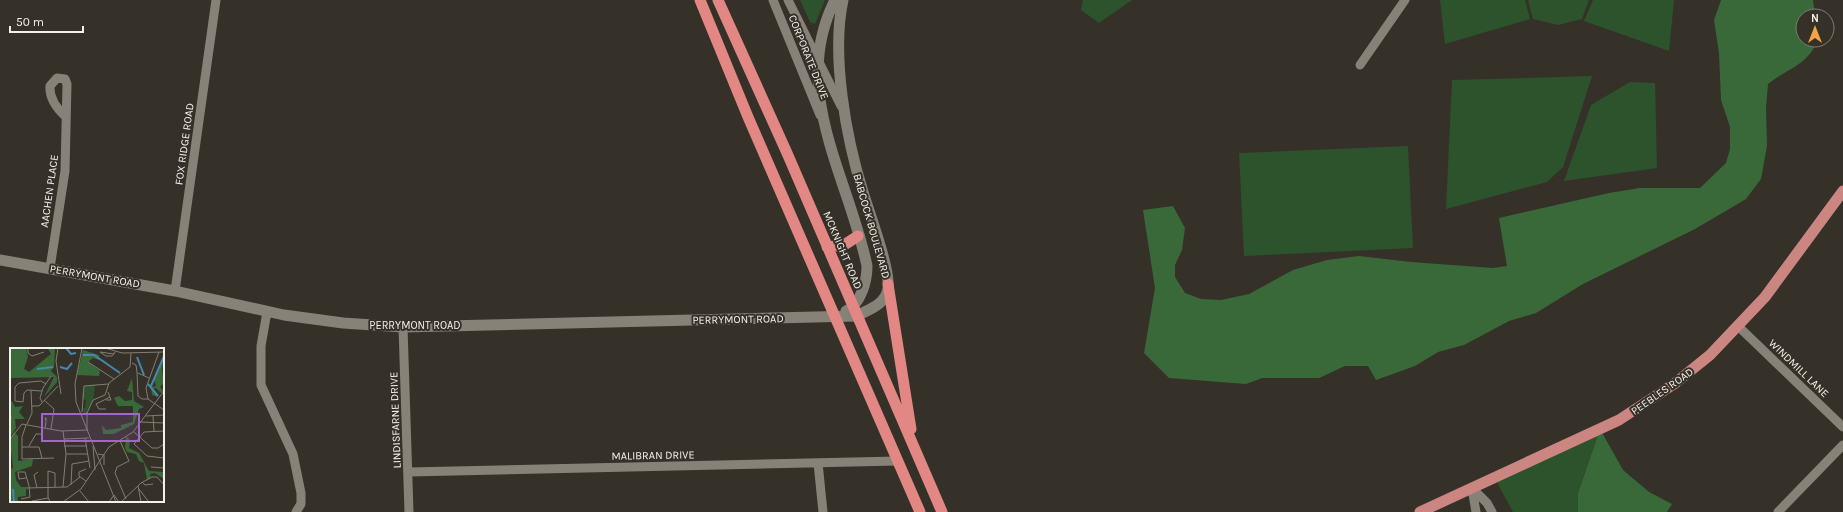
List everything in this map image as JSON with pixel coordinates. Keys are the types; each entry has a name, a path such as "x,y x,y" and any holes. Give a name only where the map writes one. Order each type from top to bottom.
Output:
{"highway":[{"path":"700,0 751,123 920,512"},
{"name":"MCKNIGHT ROAD","path":"718,0 942,512"},
{"path":"827,247 844,245 858,236"},
{"path":"888,284 914,448"}],"main road":[{"name":"PEEBLES ROAD","path":"1420,512 1619,420 1674,384 1706,359 1739,327 1777,282 1843,191"}],"street":[{"name":"FOX RIDGE ROAD","path":"175,291 216,0"},
{"name":"CORPORATE DRIVE","path":"773,0 823,123"},
{"name":"CORPORATE DRIVE","path":"788,0 838,99 845,117"},
{"name":"BABCOCK BOULEVARD","path":"835,0 821,33 818,59 823,123 866,259 867,273 864,287 855,311"},
{"name":"BABCOCK BOULEVARD","path":"843,0 838,40 845,117 858,177 881,251 888,284 885,297 881,302 855,311"},
{"path":"1360,65 1405,0"},
{"name":"AACHEN PLACE","path":"50,268 65,171 66,117"},
{"name":"PERRYMONT ROAD","path":"0,260 175,291 267,312 343,323 403,327 835,316"},
{"path":"835,316 855,311"},
{"path":"267,312 260,346 260,385 277,417 293,454 301,493 300,504 296,512"},
{"name":"LINDISFARNE DRIVE","path":"403,327 409,472 409,512"},
{"name":"WINDMILL LANE","path":"1739,327 1843,427"},
{"path":"1778,512 1843,445"},
{"name":"MALIBRAN DRIVE","path":"409,472 898,461"},
{"path":"818,463 823,512"},
{"path":"1472,488 1476,512"},
{"path":"1472,488 1487,503 1492,512"}],"green space":[{"path":"800,0 825,0 815,24 810,22"},
{"path":"1083,0 1132,0 1099,23 1081,10"},
{"path":"1440,0 1525,0 1530,19 1445,44"},
{"path":"1528,0 1589,0 1582,19 1558,25 1533,19"},
{"path":"1593,0 1674,0 1669,51 1584,21"},
{"path":"1721,0 1813,0 1814,8 1795,8 1795,48 1814,48 1803,61 1768,84 1766,108 1767,146 1761,179 1746,199 1695,229 1583,284 1536,313 1509,321 1464,345 1438,352 1415,366 1376,380 1368,366 1345,366 1319,378 1262,378 1246,384 1169,378 1144,353 1155,288 1143,210 1173,206 1185,228 1182,250 1175,265 1175,277 1185,293 1201,299 1221,300 1249,294 1293,270 1327,260 1359,256 1411,262 1493,268 1507,266 1499,218 1609,193 1640,188 1700,188 1726,163 1730,149 1730,127 1721,100 1719,53 1714,20"},
{"path":"1592,76 1563,167 1547,182 1446,209 1452,80"},
{"path":"1630,82 1655,83 1657,168 1564,181 1591,105"},
{"path":"1408,146 1413,248 1244,256 1239,153"},
{"path":"1600,429 1578,493 1578,512 1513,512 1494,477"},
{"path":"1600,429 1623,470 1649,492 1672,504 1667,512 1578,512 1578,493"}]}
